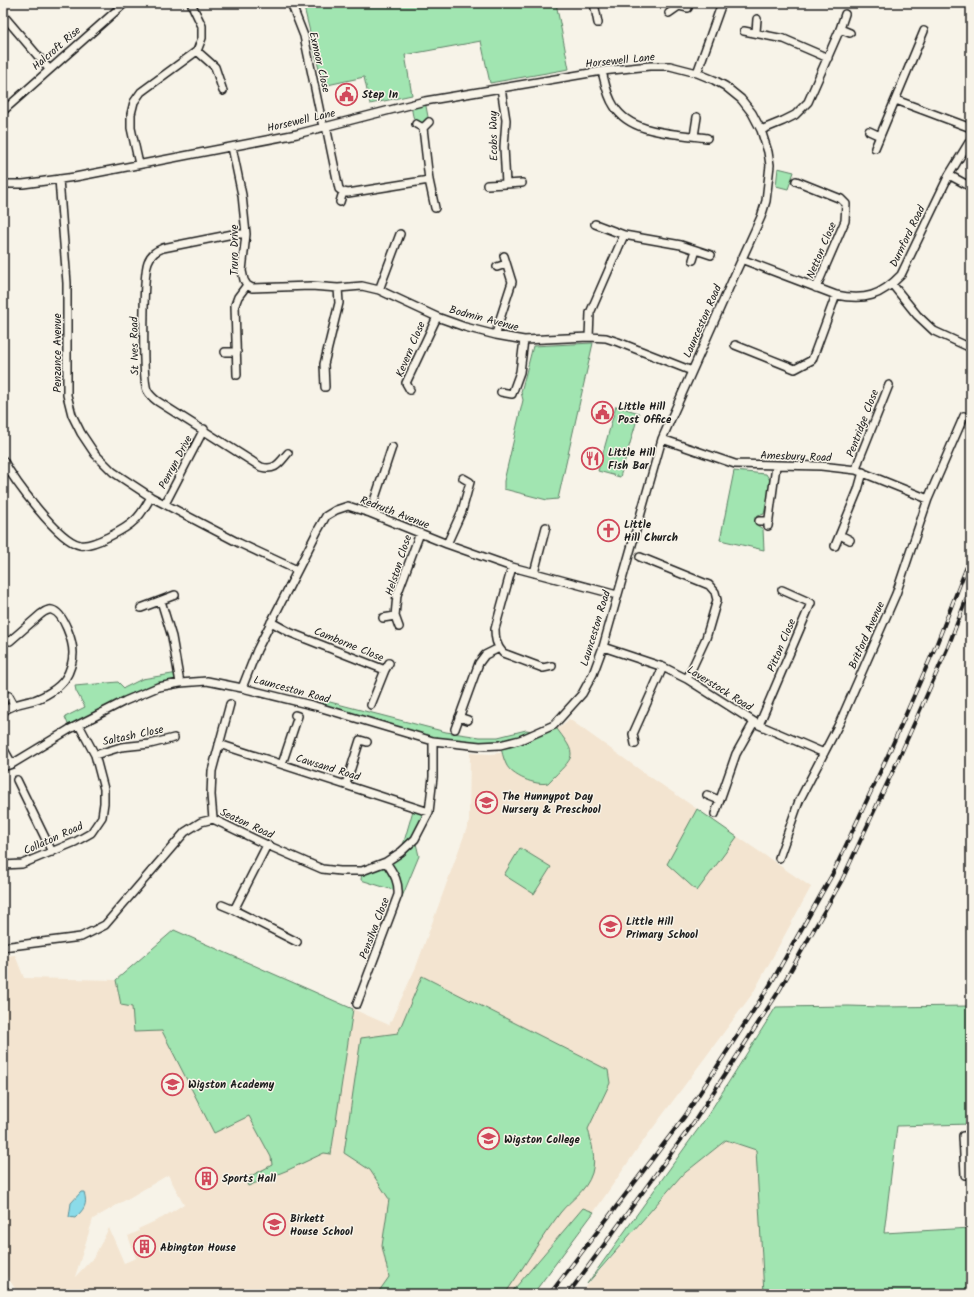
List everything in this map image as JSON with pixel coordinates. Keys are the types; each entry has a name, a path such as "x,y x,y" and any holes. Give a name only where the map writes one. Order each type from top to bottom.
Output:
{"street":[{"name":"Halcroft Rise","path":"3,110 125,3"},
{"path":"139,164 131,128 131,114 134,102 141,92 197,51 202,38 202,26 192,3"},
{"name":"Exmoor Close","path":"291,3 304,36 339,189 343,192"},
{"path":"594,3 598,23"},
{"path":"697,73 722,3"},
{"path":"669,13 678,4 688,8"},
{"path":"761,130 795,115 808,102 828,58 845,14"},
{"path":"3,15 49,69"},
{"path":"756,32 757,19"},
{"path":"840,29 850,32"},
{"path":"744,30 784,39 828,58"},
{"path":"875,148 924,31"},
{"path":"920,41 928,45"},
{"path":"197,51 215,67 223,91"},
{"name":"Horsewell Lane","path":"3,184 23,184 59,179 232,147 296,134 411,104 602,71 650,66 670,66 697,73"},
{"path":"602,71 608,96 614,108 627,119 647,129 670,134 707,138"},
{"name":"Launceston Road","path":"3,767 12,764 79,725 125,701 158,688 180,683 207,681 242,688 315,706 433,741 480,746 500,745 520,740 554,725 582,694 593,674 603,647 662,439 761,217 766,201 770,165 768,152 761,130 752,113 742,100 725,86 697,73"},
{"name":"Ecobs Way","path":"501,88 506,120 504,147 506,184"},
{"path":"896,100 971,128"},
{"path":"694,136 697,117"},
{"path":"429,122 420,126 434,208"},
{"path":"869,131 880,136"},
{"name":"Durnford Road","path":"742,259 836,296 851,298 867,297 880,292 892,284 901,275 949,175 971,139"},
{"name":"Truro Drive","path":"232,147 242,195 246,234 242,271 247,285 238,297 235,305 237,375"},
{"path":"949,175 971,187"},
{"name":"Penzance Avenue","path":"59,179 67,283 67,395 72,415 80,433 95,454 113,472 150,497 239,543 297,570"},
{"path":"340,202 343,192 348,193 429,180"},
{"name":"Netton Close","path":"796,181 841,198 846,204 845,221 816,288"},
{"path":"487,185 522,183"},
{"path":"595,224 624,235 681,245 711,255"},
{"name":"St Ives Road","path":"246,234 233,234 163,248 153,253 148,260 146,269 145,366 147,389 157,401 262,466 269,469 276,466 288,453"},
{"path":"379,290 400,234"},
{"path":"589,337 590,313 624,235"},
{"path":"693,260 696,250"},
{"path":"496,335 512,282 504,256"},
{"path":"497,266 506,264"},
{"path":"892,284 917,315 934,331 971,348"},
{"name":"Bodmin Avenue","path":"247,285 252,288 311,286 338,288 362,286 379,290 436,317 465,327 496,335 524,340 589,337 606,338 692,371"},
{"path":"325,387 324,364 339,303 338,288"},
{"path":"735,345 795,369 812,360 836,296"},
{"name":"Kevern Close","path":"410,390 403,382 436,317"},
{"path":"501,392 513,395 520,372 524,340"},
{"path":"225,352 237,352"},
{"name":"Pentridge Close","path":"835,546 858,490 860,471 859,460 889,385"},
{"name":"Britford Avenue","path":"779,858 799,802 840,722 896,594 928,499 964,416"},
{"name":"Penryn Drive","path":"165,504 204,430"},
{"name":"Amesbury Road","path":"662,439 735,464 821,466 860,471 928,499"},
{"path":"370,513 392,447"},
{"path":"3,460 34,505 66,538 81,545 92,544 135,520 141,513 150,497"},
{"path":"759,521 769,524 776,466"},
{"path":"447,544 462,511 470,482 463,478"},
{"name":"Redruth Avenue","path":"242,688 257,650 326,516 336,510 348,506 370,513 447,544 512,566 617,595"},
{"path":"534,573 546,527"},
{"name":"Helston Close","path":"399,627 395,616 397,595 420,533"},
{"path":"840,535 850,540"},
{"path":"640,557 709,585 715,592 717,600 706,638 687,679"},
{"path":"512,566 495,629 495,638 498,648 503,653 543,668 552,666"},
{"name":"Pitton Close","path":"756,724 811,603 782,590"},
{"path":"141,608 175,595"},
{"path":"161,601 172,637 180,683"},
{"path":"3,712 8,708 36,700 53,690 64,680 72,664 73,651 71,640 62,616 53,610 47,610 40,614 10,641"},
{"path":"383,618 395,616"},
{"name":"Camborne Close","path":"271,622 291,633 386,670 372,705"},
{"name":"Laverstock Road","path":"603,647 663,667 687,679 756,724 824,753"},
{"path":"455,729 479,663 485,655 498,648"},
{"path":"386,670 389,663"},
{"path":"634,744 630,734 663,667"},
{"path":"9,696 14,706"},
{"path":"213,818 211,795 212,771 230,704"},
{"path":"282,764 299,716"},
{"path":"459,717 468,720"},
{"path":"715,814 736,754 756,724"},
{"name":"Collaton Road","path":"3,865 22,864 75,842 91,834 102,817 104,789 95,755 79,725"},
{"name":"Saltash Close","path":"95,755 121,747 150,744 174,738"},
{"path":"346,784 360,740 367,742"},
{"name":"Seaton Road","path":"3,947 81,937 105,925 185,832 201,822 213,818 267,845 322,869 334,871 362,871 386,862 401,852 415,839 429,812 433,777 433,741"},
{"name":"Cawsand Road","path":"219,744 429,812"},
{"path":"3,748 12,764"},
{"path":"17,780 52,852"},
{"path":"707,795 720,800"},
{"path":"234,910 267,845"},
{"name":"Pensilva Close","path":"356,1005 398,895 399,885 386,862"},
{"path":"222,905 298,942"},
{"path":"965,1175 963,1136 971,1135"}],"shaded area":[{"path":"569,719 643,772 811,887 753,993 638,1148 594,1212 533,1294 211,1294 207,1291 199,1294 19,1294 3,1271 3,956 15,955 24,978 116,980 174,930 389,1025 416,967 469,822 470,753 491,754 509,752 533,742 562,726","holes":["168,1175 184,1204 162,1218 138,1229 139,1231 128,1236 136,1258 124,1263 109,1228 94,1257 75,1277 93,1219"]},
{"path":"726,1140 756,1150 764,1294 580,1294 681,1176"}],"green space":[{"path":"303,3 556,3 569,69 490,83 481,41 405,55 412,95 370,104 364,77 323,86"},
{"path":"425,101 429,122 423,128 415,121 411,104"},
{"path":"778,168 794,172 788,189 776,186"},
{"path":"593,343 558,499 547,500 504,489 504,481 523,400 521,392 533,346"},
{"path":"616,406 639,413 620,477 598,471"},
{"path":"734,471 766,474 771,482 764,514 755,517 755,524 763,529 764,550 720,540"},
{"path":"178,673 180,683 158,687 70,729 65,717 85,707 76,691 75,686 118,682 124,688 142,679"},
{"path":"326,701 446,732 480,737 498,737 526,730 540,732 554,725 568,744 571,756 569,761 548,783 537,783 518,776 509,768 504,759 500,745 455,744 315,706"},
{"path":"414,807 429,812 415,839 419,856 402,897 393,890 361,880 362,871 401,852"},
{"path":"697,809 737,837 697,891 667,864"},
{"path":"520,848 551,867 534,894 504,875"},
{"path":"174,930 353,1009 331,1154 324,1153 288,1170 248,1186 245,1179 272,1165 271,1157 249,1116 214,1133 162,1031 134,1032 132,1007 121,1005 116,980"},
{"name":"Wigston College","path":"422,976 608,1070 610,1083 588,1129 594,1156 592,1173 589,1180 582,1190 560,1213 505,1294 377,1294 389,1277 382,1246 389,1199 370,1170 344,1153 361,1038 398,1033"},
{"path":"971,1006 971,1124 897,1126 884,1233 971,1228 971,1294 764,1294 756,1150 726,1140 681,1176 587,1284 706,1118 776,1007"},
{"path":"583,1208 594,1212 533,1294 510,1294"}],"water":[{"path":"81,1192 84,1192 86,1200 85,1204 81,1212 75,1218 69,1217 71,1203"}],"railway":[{"path":"550,1294 685,1116 770,985 832,875 888,755 937,643 971,556"},
{"path":"568,1294 694,1122 779,991 842,880 898,760 948,647 971,587"}],"place":[{"name":"Step In","path":"347,94"},
{"name":"Little Hill Post Office","path":"602,412"},
{"name":"Little Hill Fish Bar","path":"593,458"},
{"name":"Little Hill Church","path":"609,530"},
{"name":"The Hunnypot Day Nursery & Preschool","path":"486,802"},
{"name":"Little Hill Primary School","path":"610,927"},
{"name":"Wigston Academy","path":"172,1084"},
{"name":"Wigston College","path":"489,1139"},
{"name":"Sports Hall","path":"207,1178"},
{"name":"Birkett House School","path":"275,1224"},
{"name":"Abington House","path":"145,1247"}]}
